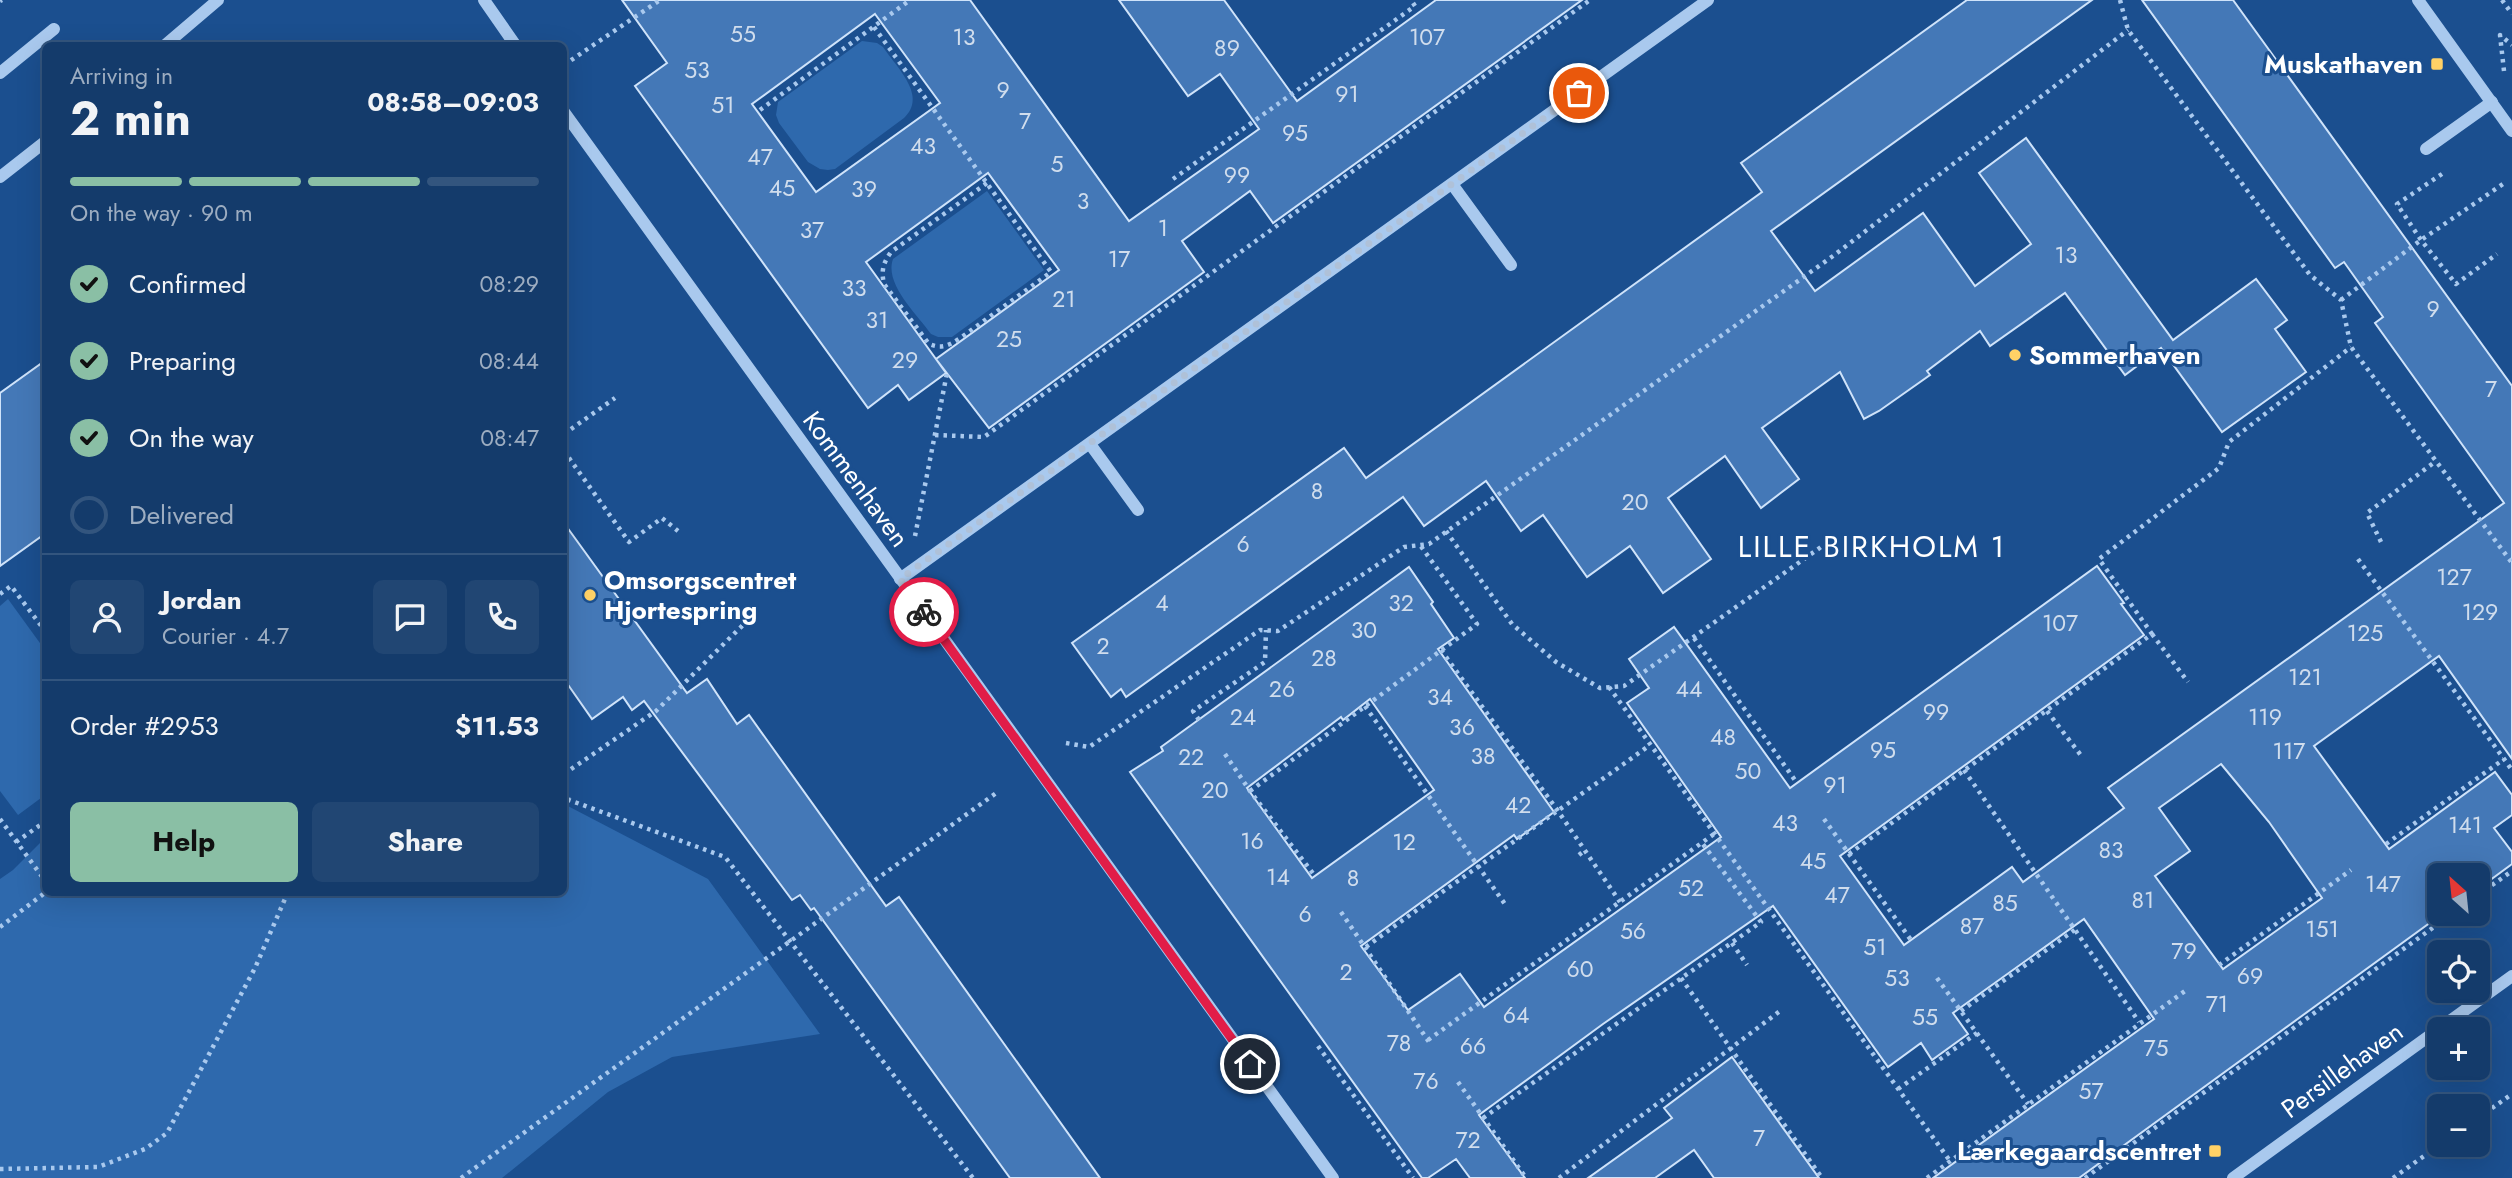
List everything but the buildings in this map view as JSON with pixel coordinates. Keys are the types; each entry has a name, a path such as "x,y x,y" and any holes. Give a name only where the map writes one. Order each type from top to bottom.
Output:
{"street":[{"path":"169,42 218,0"},
{"path":"484,0 513,42"},
{"path":"900,579 1708,0"},
{"path":"2418,0 2512,131"},
{"path":"0,73 54,29"},
{"path":"2426,149 2492,102"},
{"name":"Kommenhaven","path":"567,116 1333,1178"},
{"path":"0,177 42,144"},
{"path":"1452,184 1511,265"},
{"path":"1090,444 1138,510"},
{"name":"Persillehaven","path":"2233,1178 2512,976"}],"path":[{"path":"567,63 660,0"},
{"path":"760,110 910,0"},
{"path":"1174,179 1415,6 1411,0"},
{"path":"935,435 984,437 1590,0"},
{"path":"2120,0 2128,30 2310,275 2341,300 2351,346 2512,563"},
{"path":"2502,0 2512,13"},
{"path":"874,27 987,183 1051,272 945,350 929,344 884,284 882,273 885,261 891,252 987,183"},
{"path":"1066,743 1089,747 1260,630 1278,631 1404,547 1429,544 1833,256 2128,30"},
{"path":"2443,173 2397,204 2456,284 2497,254"},
{"path":"2341,300 2502,184"},
{"path":"2188,682 2099,559 2219,468 2229,442 2351,346"},
{"path":"917,531 947,373"},
{"path":"567,432 615,398"},
{"path":"567,455 629,542 662,518 678,531"},
{"path":"2381,542 2367,513 2436,461"},
{"path":"1446,531 1512,624 1556,662 1600,688 1624,686 1821,547"},
{"path":"1250,791 1477,624 1420,545"},
{"path":"2358,559 2512,770"},
{"path":"0,594 11,586 42,627"},
{"path":"567,772 656,711 746,622"},
{"path":"1199,720 1193,711 1265,662 1266,630"},
{"path":"1849,854 2152,634"},
{"path":"1693,638 1797,783"},
{"path":"1441,650 1558,811 1620,902"},
{"path":"1609,687 1950,1161"},
{"path":"1365,706 1507,907"},
{"path":"2048,710 2083,758"},
{"path":"1366,947 1477,865 1650,745"},
{"path":"1225,754 1315,876"},
{"path":"2386,844 2504,759"},
{"path":"1964,770 2140,1023"},
{"path":"461,1178 999,791"},
{"path":"567,796 569,800 725,857 973,1178"},
{"path":"0,819 42,877"},
{"path":"1824,819 1911,940"},
{"path":"16,842 42,824"},
{"path":"1341,912 1429,1043 1714,834"},
{"path":"1483,1118 1761,922 1702,843"},
{"path":"1579,855 1585,850"},
{"path":"2220,965 2351,870"},
{"path":"2490,887 2512,871"},
{"path":"0,927 42,895"},
{"path":"0,1169 98,1167 145,1149 167,1133 255,968 286,896"},
{"path":"2085,1178 2435,926"},
{"path":"1961,1012 2076,929"},
{"path":"1732,943 1747,965"},
{"path":"1681,978 1822,1178"},
{"path":"1937,978 2028,1104"},
{"path":"1927,1178 2185,990"},
{"path":"1559,1178 1780,1011"},
{"path":"1898,1088 1977,1033"},
{"path":"1318,1046 1413,1178"},
{"path":"1458,1082 1526,1178"},
{"path":"2490,1110 2512,1094"},
{"path":"2393,1178 2427,1154"}],"shaded area":[{"path":"862,41 877,43 883,47 902,73 912,91 911,109 904,118 835,169 820,169 808,162 779,123 776,115 778,102"},
{"path":"987,191 1044,270 952,337 938,337 931,334 897,288 891,269 893,259"},
{"path":"8,599 42,646 42,797 18,815 0,791 0,606"},
{"path":"567,806 708,879 820,1034 672,1057 608,1092 502,1178 0,1178 0,879 42,841 42,896 567,896"}],"way so far":[{"path":"924,612 900,579 1579,93"}],"place":[{"name":"Muskathaven","path":"2437,64"},
{"name":"Sommerhaven","path":"2015,355"},
{"name":"Omsorgscentret Hjortespring","path":"590,595"},
{"name":"Lærkegaardscentret","path":"2215,1151"}],"district":[{"name":"LILLE BIRKHOLM 1","path":"1872,546"}],"route":[{"path":"924,612 1250,1064"}]}
